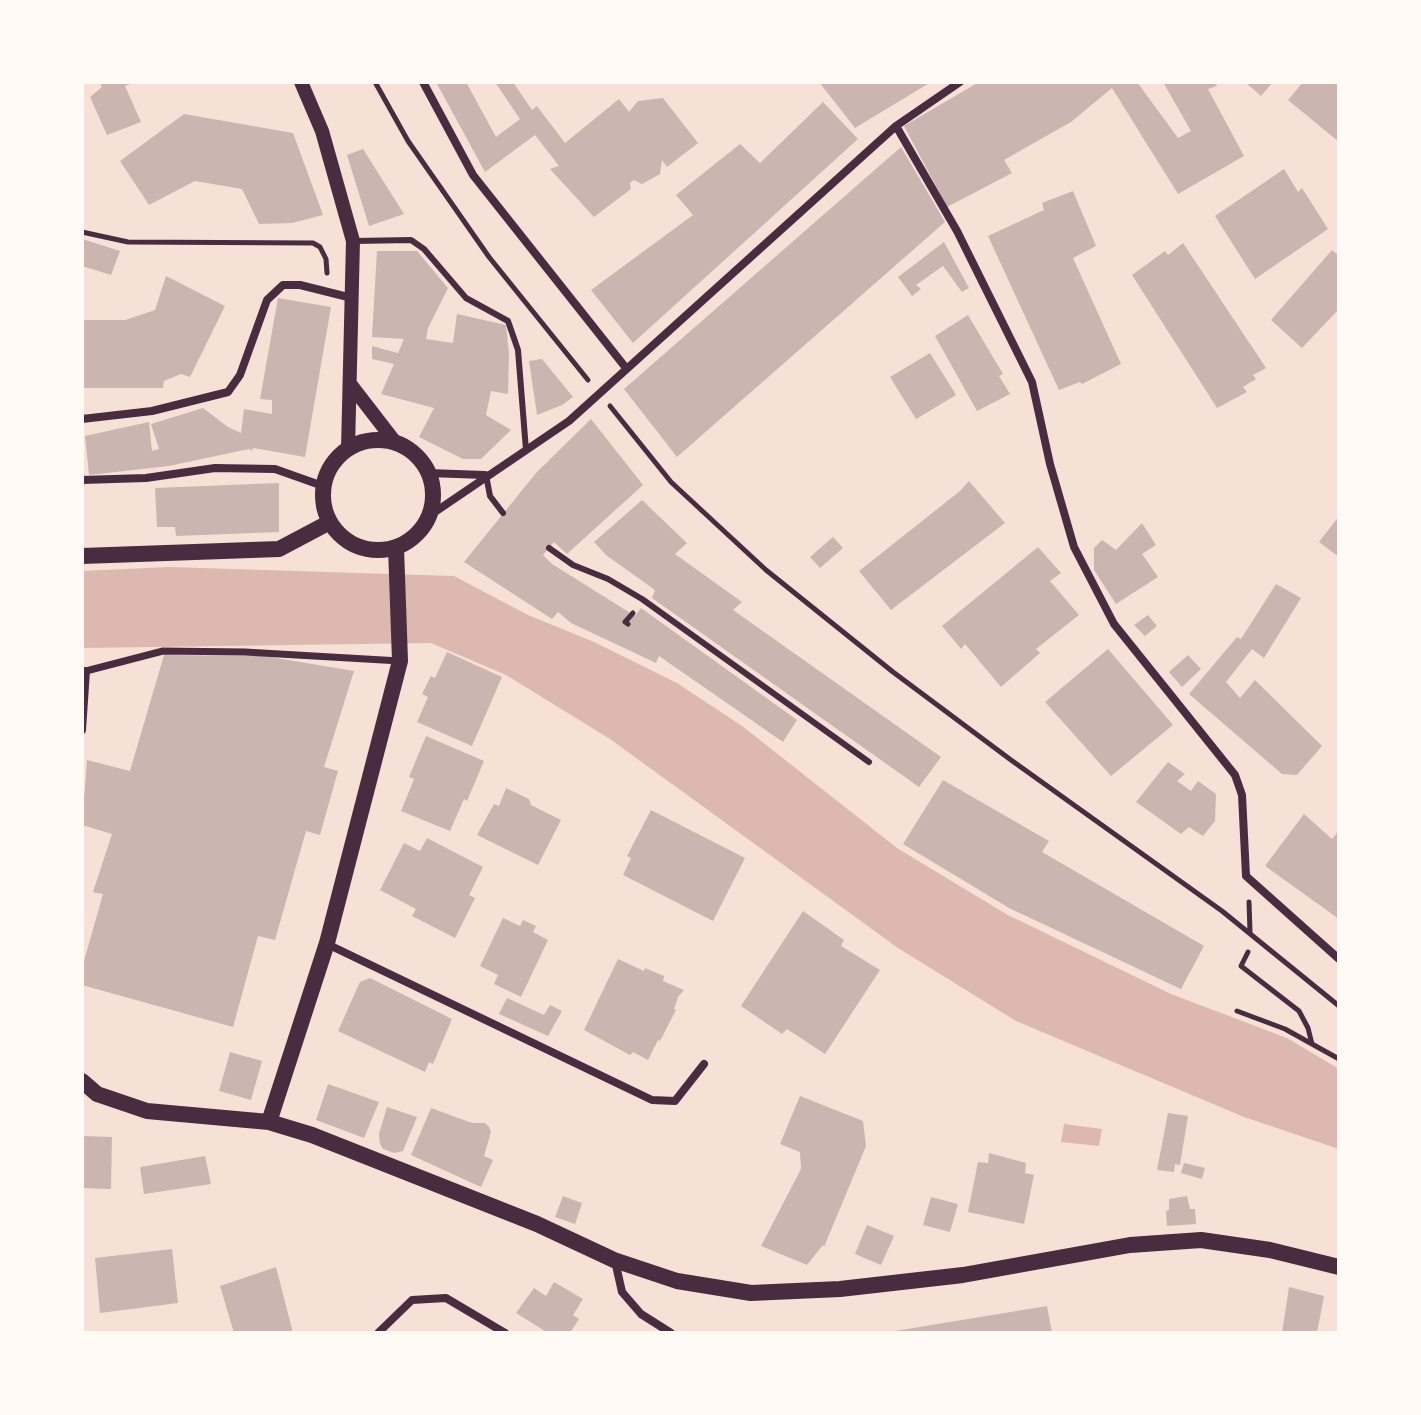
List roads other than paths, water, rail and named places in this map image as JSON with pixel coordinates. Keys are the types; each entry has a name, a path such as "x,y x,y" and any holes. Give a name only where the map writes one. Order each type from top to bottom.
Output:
{"main road":[{"path":"370,441 395,442 421,459 428,473 433,487 429,516 421,530 396,547 377,550 358,547 342,537 330,522 323,504 323,486 328,471 348,449 370,441"},
{"path":"82,556 279,549 330,522"},
{"path":"269,1122 327,943 400,661 396,547"},
{"path":"82,1081 97,1094 147,1111 269,1122 312,1135 537,1224 614,1260 677,1281 751,1293 840,1289 963,1275 1130,1245 1201,1240 1270,1250 1339,1267"}],"street":[{"path":"301,82 322,131 353,241 348,449"},
{"path":"423,82 473,175 626,368"},
{"path":"429,516 569,421 896,126 960,82"},
{"path":"896,126 957,231 1032,382 1050,464 1074,547 1114,624 1235,775 1242,795 1246,876 1339,959"},
{"path":"82,419 152,411 228,392 240,375 267,300 283,285 300,285 352,298"},
{"path":"351,385 395,442"},
{"path":"82,480 146,478 215,468 275,469 323,486"},
{"path":"428,473 486,475"},
{"path":"82,730 86,671 163,651 245,652 400,661"},
{"path":"327,943 652,1100 675,1101 704,1064"},
{"path":"614,1260 622,1292 641,1314 671,1333"},
{"path":"378,1333 412,1300 446,1298 505,1333"}],"lane":[{"path":"353,241 411,240 424,249 466,298 508,321 518,350 526,450"},
{"path":"486,475 490,496 503,513"},
{"path":"549,548 573,565 608,579 642,599 869,762"}]}
